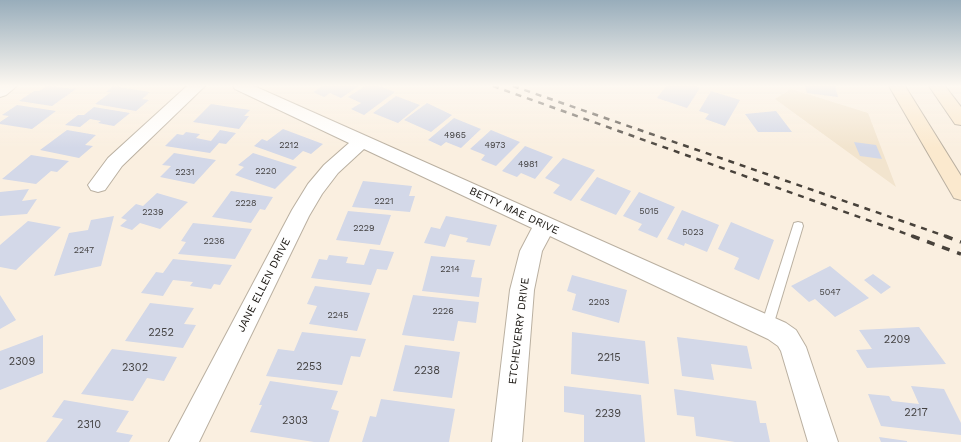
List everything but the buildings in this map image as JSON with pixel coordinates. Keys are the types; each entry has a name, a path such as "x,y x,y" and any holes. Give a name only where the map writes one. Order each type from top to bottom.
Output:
{"main road":[{"path":"909,107 961,193"},
{"path":"952,107 961,120"}],"street":[{"path":"98,184 114,162 173,107"},
{"name":"BETTY MAE DRIVE","path":"286,107 777,332"},
{"name":"JANE ELLEN DRIVE","path":"184,442 299,215 315,189 331,169 362,141"},
{"name":"ETCHEVERRY DRIVE","path":"507,442 522,290 531,251 545,225"},
{"path":"777,332 795,353 823,442"}],"lane":[{"path":"777,332 798,226"}],"shaded area":[{"path":"785,107 848,107 868,113 896,187"}],"railway":[{"path":"551,107 915,237"},
{"path":"572,107 948,237"},
{"path":"912,236 961,254"},
{"path":"945,236 961,242"}]}
